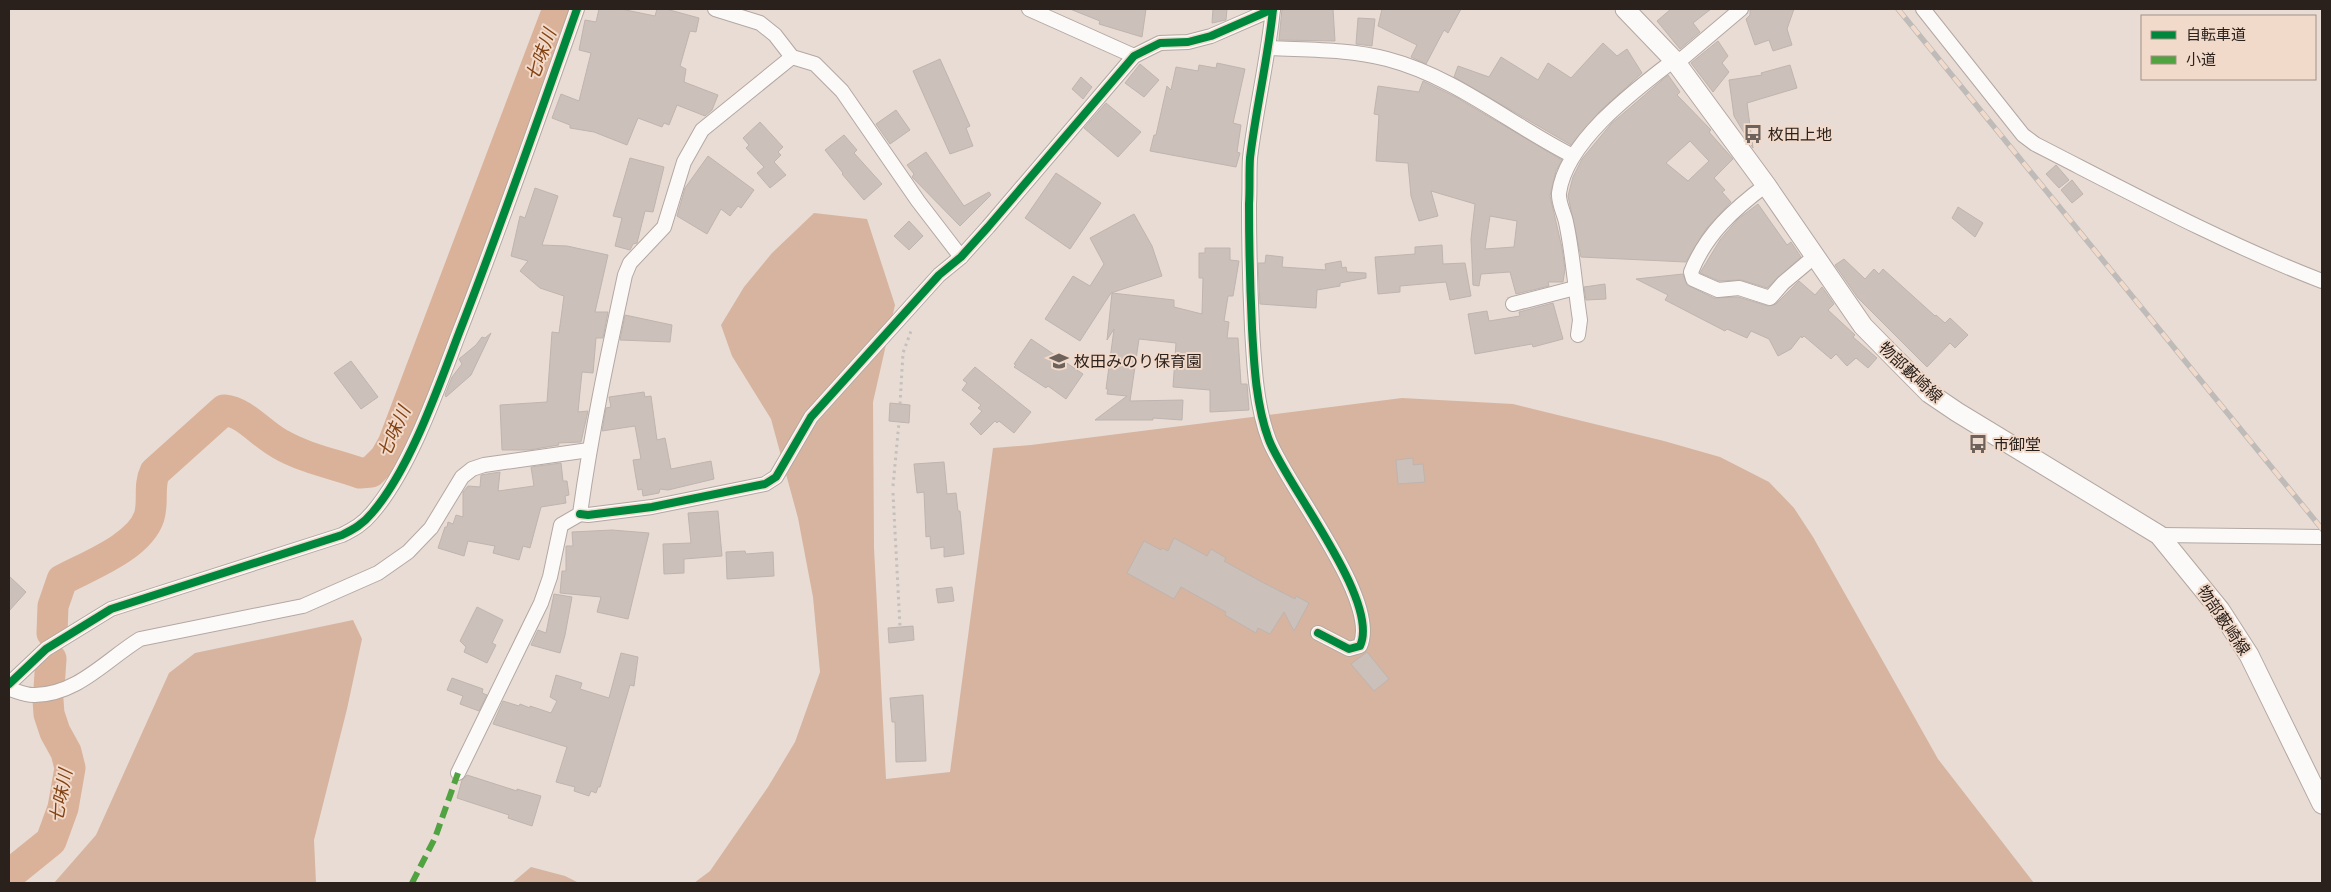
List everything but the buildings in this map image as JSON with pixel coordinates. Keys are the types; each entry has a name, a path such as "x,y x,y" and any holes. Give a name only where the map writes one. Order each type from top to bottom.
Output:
{"main road":[{"name":"物部藪崎線","path":"1625,9 1674,60 1766,185 1863,326 1929,393 2159,535 2220,610 2249,656 2322,804"}],"street":[{"path":"9,684 46,649 111,609 342,535 358,528 372,512 405,460 439,384 501,225 577,9"},
{"path":"715,9 760,23 775,35 792,57 814,64 842,91 918,201 961,257"},
{"path":"1029,9 1134,56"},
{"path":"458,773 540,603 550,577 561,525 580,514 588,515 652,507 765,484 776,477 811,417 939,275 961,257 1134,56 1160,43 1188,42 1211,36 1273,9 1269,48 1250,159 1248,261 1255,382 1269,440 1301,497 1330,542 1359,606 1364,637 1360,646 1349,648 1318,633"},
{"path":"1578,335 1580,320 1566,222 1558,194 1564,174 1574,156 1609,112 1674,60 1684,58 1741,9"},
{"path":"1923,9 2023,135 2035,144 2172,215 2267,260 2322,281"},
{"path":"1269,48 1347,53 1387,59 1465,91 1550,144 1574,156"},
{"path":"580,514 589,450 630,263 664,227 684,162 702,130 792,57"},
{"path":"1766,185 1723,220 1695,261 1691,272 1693,279 1718,290 1739,288 1770,298 1783,283 1814,257"},
{"path":"1513,304 1575,288"},
{"path":"9,689 34,696 60,690 85,681 119,652 140,640 294,608 320,599 378,573 408,552 431,528 462,477 472,469 484,465 589,450"},
{"path":"2159,535 2316,537"}],"path":[{"path":"900,404 903,353 914,326"},
{"path":"893,486 899,422"},
{"path":"893,493 900,626"}],"shaded area":[{"path":"814,213 867,219 895,305 873,402 874,548 886,779 950,772 993,448 1031,445 1402,398 1513,404 1664,441 1720,457 1769,482 1794,508 1813,537 1938,759 2034,883 694,883 710,871 768,787 795,742 820,672 813,597 798,518 771,419 732,356 721,325 744,287 772,253"},
{"path":"353,620 362,639 347,709 314,840 316,883 54,883 96,835 169,673 195,653"},
{"path":"531,867 565,876 579,883 512,883"}],"waterway":[{"name":"七味川","path":"52,633 53,606 62,580 112,554 135,538 149,517 152,483 155,472 224,410 239,415 273,440 289,449 360,473 371,472 385,458 393,444 558,9"},
{"name":"七味川","path":"49,688 51,659"},
{"name":"七味川","path":"9,875 51,841 63,808 70,768 66,752 55,732 49,714 48,700"}],"railway":[{"path":"1898,9 2322,529"}],"marked path":[{"path":"412,883 435,838 458,773"}],"cycle path":[{"path":"9,684 46,649 111,609 342,535 358,526 372,513 399,474 432,403 505,212 577,9"},
{"path":"1273,9 1250,164 1251,297 1258,399 1269,440 1345,573 1357,601 1363,626 1360,646 1349,649 1318,633"},
{"path":"580,514 588,515 652,507 765,484 776,477 811,417 939,275 961,257 988,227 1134,56 1160,43 1188,42 1211,36 1273,9"}],"place":[{"name":"枚田上地","path":"1753,134"},
{"name":"枚田みのり保育園","path":"1059,361"},
{"name":"市御堂","path":"1978,444"}]}
